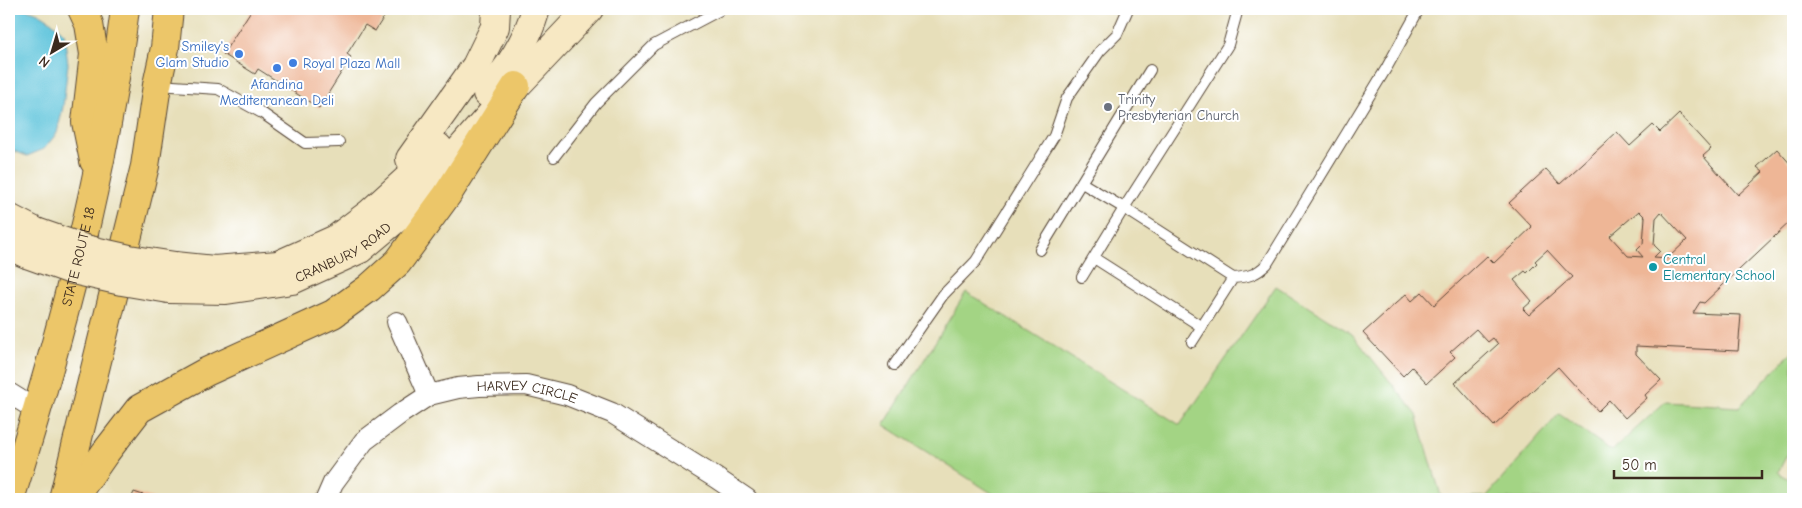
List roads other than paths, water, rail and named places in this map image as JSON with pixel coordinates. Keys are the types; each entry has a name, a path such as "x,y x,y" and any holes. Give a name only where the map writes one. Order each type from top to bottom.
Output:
{"highway":[{"path":"82,9 89,24 94,54 86,122 97,174"},
{"name":"STATE ROUTE 18","path":"10,499 38,411 86,226 97,174 125,9"},
{"path":"165,48 168,9"},
{"path":"63,499 145,166 157,85 165,48 178,9"},
{"path":"73,499 139,409 206,372 333,314 369,288 398,262 448,195 516,86"}],"main road":[{"path":"369,214 476,66 495,26 496,9"},
{"name":"CRANBURY ROAD","path":"9,218 24,244 69,269 122,281 172,277 214,270 278,265 336,239 369,214 414,173 504,73 525,40 536,9"},
{"name":"CRANBURY ROAD","path":"172,277 226,290 292,280 360,249 411,206 516,86 589,9"}],"street":[{"path":"397,322 429,395"},
{"name":"HARVEY CIRCLE","path":"326,499 333,483 364,441 429,395 458,388 526,385 567,395 612,413 747,499"},
{"path":"9,393 38,411"}],"lane":[{"path":"554,157 596,102 654,45 722,9"},
{"path":"894,365 943,296 976,261 1054,136 1066,98 1100,51 1117,34 1128,9"},
{"path":"1082,277 1228,44 1238,9"},
{"path":"1082,182 1233,278 1249,277 1259,272 1267,264 1387,67 1420,9"},
{"path":"1040,250 1150,70"},
{"path":"157,85 218,89 262,113 305,144 339,142"},
{"path":"1094,258 1202,326"},
{"path":"1192,342 1233,278"}],"water":[{"path":"20,9 39,13 64,33 68,64 63,107 57,133 44,149 27,156 9,149 9,10"}],"place":[{"name":"Smiley's Glam Studio","path":"239,54"},
{"name":"Royal Plaza Mall","path":"293,63"},
{"name":"Afandina Mediterranean Deli","path":"277,68"},
{"name":"Trinity Presbyterian Church","path":"1108,107"},
{"name":"Central Elementary School","path":"1653,267"}]}
